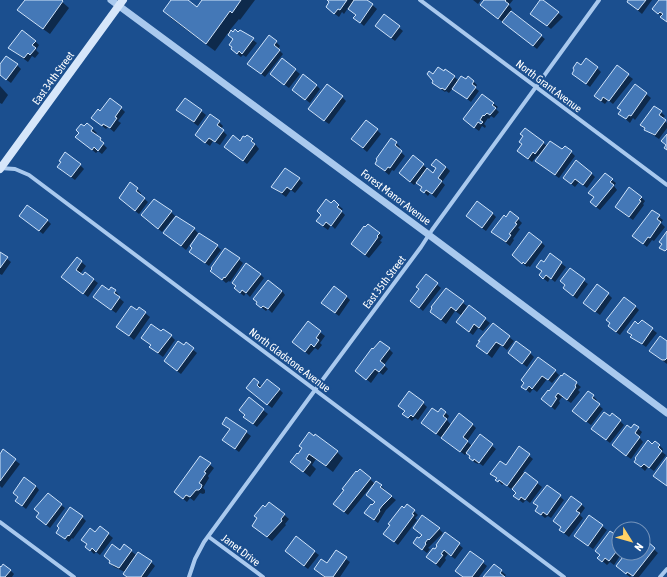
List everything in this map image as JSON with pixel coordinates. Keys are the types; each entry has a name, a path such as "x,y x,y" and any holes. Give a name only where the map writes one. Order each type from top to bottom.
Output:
{"main road":[{"name":"East 34th Street","path":"0,168 121,3"}],"street":[{"name":"Forest Manor Avenue","path":"111,0 121,3 667,413"},
{"name":"North Grant Avenue","path":"420,0 667,185"},
{"name":"East 35th Street","path":"189,577 195,559 209,537 599,0"},
{"name":"North Gladstone Avenue","path":"0,168 15,169 28,175 564,577"},
{"path":"0,522 74,577"},
{"name":"Janet Drive","path":"209,537 263,577"},
{"path":"660,577 667,569"}],"building":[{"path":"25,0 63,1 43,29 17,10"},
{"path":"171,0 188,0 197,7 202,0 241,0 232,13 230,11 206,44 163,11"},
{"path":"327,0 347,0 340,10 338,9 334,14 326,7 329,2"},
{"path":"354,0 367,0 373,4 360,23 353,18 356,15 348,9"},
{"path":"484,0 506,0 505,1 509,4 498,19 480,5"},
{"path":"540,0 543,0 559,12 547,26 530,14"},
{"path":"628,0 646,0 638,10 627,2"},
{"path":"659,0 667,0 667,22 660,17 663,14 660,12 658,14 652,9"},
{"path":"511,11 542,35 533,46 502,22"},
{"path":"384,14 400,26 391,38 375,26"},
{"path":"235,29 238,32 240,30 254,38 242,54 239,51 237,54 229,45 233,39 228,35 231,30 233,32"},
{"path":"22,30 36,41 32,45 36,48 30,55 28,53 24,58 8,48"},
{"path":"269,35 277,41 274,45 280,50 261,74 247,64"},
{"path":"6,56 18,64 6,80 0,75 0,64"},
{"path":"282,58 296,69 284,85 270,74"},
{"path":"586,58 598,67 586,84 572,74 574,70 573,68 577,62 581,65"},
{"path":"617,65 629,74 609,101 603,97 601,101 594,96"},
{"path":"438,67 444,71 445,69 455,76 445,90 432,83 433,81 427,74 429,71 433,74"},
{"path":"303,74 317,85 305,100 292,90"},
{"path":"461,76 466,79 468,76 474,81 472,84 476,87 467,99 452,89"},
{"path":"327,84 343,96 324,121 308,109"},
{"path":"635,84 647,93 631,116 629,115 626,119 618,114 621,110 617,108"},
{"path":"482,94 494,103 492,105 496,108 490,115 487,113 484,116 483,115 480,120 483,122 481,124 478,122 474,128 463,119"},
{"path":"110,98 122,107 110,128 103,124 102,126 91,118 98,109 100,111"},
{"path":"185,98 202,110 194,122 176,110"},
{"path":"654,106 662,111 659,115 666,120 655,135 644,130 645,128 640,125"},
{"path":"210,114 220,121 217,125 224,130 215,142 209,138 205,143 195,135"},
{"path":"366,120 378,129 363,148 351,139"},
{"path":"87,123 93,128 91,131 101,138 100,140 104,143 98,151 94,147 92,150 75,137 79,133 76,130 81,124 84,126"},
{"path":"525,128 544,142 535,154 533,152 528,159 517,151 522,144 519,142 523,136 520,134"},
{"path":"667,134 667,150 664,148 666,145 661,141"},
{"path":"233,135 240,141 243,136 245,137 247,135 253,139 251,141 255,144 243,161 224,147"},
{"path":"391,138 397,142 395,145 402,151 390,168 388,167 385,171 375,164 376,159"},
{"path":"550,141 562,149 565,146 572,151 555,175 535,161"},
{"path":"65,152 81,164 71,177 57,167"},
{"path":"413,155 424,164 410,182 399,173"},
{"path":"436,159 446,167 438,178 442,181 432,194 426,190 424,193 420,190 422,187 416,183 427,168 433,173 436,168 431,165"},
{"path":"576,160 592,173 583,185 575,179 571,184 563,178"},
{"path":"285,168 300,178 291,190 287,187 282,193 271,187"},
{"path":"605,173 613,179 610,182 614,185 596,207 590,202 594,197 588,193"},
{"path":"130,182 138,188 136,191 145,198 135,211 119,198"},
{"path":"629,187 642,197 639,200 641,201 629,217 615,207"},
{"path":"154,199 172,211 158,229 141,215"},
{"path":"326,199 331,203 334,200 339,205 337,207 342,211 331,226 326,222 323,226 316,221 321,215 317,211"},
{"path":"477,201 493,213 482,228 466,216"},
{"path":"27,205 48,220 39,231 19,216"},
{"path":"652,210 660,215 657,219 661,222 650,238 648,237 643,244 632,236"},
{"path":"510,211 519,218 506,242 491,232 504,215 506,217"},
{"path":"176,216 195,228 181,246 163,233"},
{"path":"368,224 380,233 365,255 351,244 364,226 365,227"},
{"path":"667,231 667,249 665,251 659,248 662,244 659,242"},
{"path":"529,232 542,242 525,264 523,262 522,264 512,255"},
{"path":"199,233 218,245 205,263 189,252 192,248 190,246"},
{"path":"225,248 240,258 222,280 210,271"},
{"path":"0,252 8,257 0,268"},
{"path":"550,253 562,262 551,279 546,275 543,279 539,275 542,271 536,267 541,260 544,262"},
{"path":"77,257 82,261 76,270 83,275 85,272 94,279 83,294 61,277"},
{"path":"246,263 261,274 246,293 242,290 240,293 234,288 236,286 232,283"},
{"path":"570,268 585,279 573,296 563,288 565,285 560,281"},
{"path":"426,274 438,283 419,308 410,301 419,289 416,287"},
{"path":"268,280 282,291 268,309 263,306 261,308 253,299"},
{"path":"597,284 609,293 595,312 583,303"},
{"path":"102,285 109,290 111,287 116,290 114,293 120,297 111,310 93,297"},
{"path":"334,286 347,296 335,313 321,303"},
{"path":"446,288 464,301 456,311 451,307 441,320 430,312 431,307"},
{"path":"624,297 636,306 616,332 608,326 610,323 606,320"},
{"path":"469,305 486,318 479,328 474,324 469,332 456,322"},
{"path":"131,306 137,310 139,307 146,312 129,336 116,327"},
{"path":"642,320 653,328 642,344 630,337 632,335 627,332 635,321 638,324"},
{"path":"308,321 321,331 316,338 319,340 314,347 311,344 305,352 292,342"},
{"path":"493,323 510,336 503,346 496,342 487,354 476,346 480,341 478,341"},
{"path":"151,324 161,331 163,329 172,335 158,353 149,347 151,345 141,338"},
{"path":"660,336 667,341 667,358 665,360 662,360 649,351"},
{"path":"178,341 184,345 186,342 194,348 177,371 164,361"},
{"path":"380,341 390,348 380,361 385,365 379,372 375,369 366,380 355,371 372,348 373,349"},
{"path":"516,341 531,352 522,364 508,353"},
{"path":"538,357 556,370 548,380 542,376 532,389 529,386 526,390 521,387 524,383 521,380"},
{"path":"564,373 577,382 576,387 567,400 558,393 555,397 557,398 551,407 541,399"},
{"path":"254,378 259,382 257,385 260,388 267,379 280,389 267,405 246,388"},
{"path":"409,391 424,402 413,417 411,415 408,418 402,414 405,411 398,406"},
{"path":"588,391 594,395 592,398 600,404 586,422 572,411"},
{"path":"249,397 264,409 253,424 243,417 245,415 239,410"},
{"path":"432,408 438,412 441,408 446,412 443,416 447,419 436,434 421,423"},
{"path":"604,412 610,416 612,413 621,420 606,440 591,429"},
{"path":"459,413 473,424 463,437 468,441 460,452 441,438"},
{"path":"226,417 247,431 235,449 222,440 230,429 222,424"},
{"path":"634,424 639,427 635,433 640,437 626,456 612,445 627,425 631,428"},
{"path":"309,432 314,436 315,434 338,451 326,466 309,454 306,459 311,462 303,472 290,462 302,448 299,446"},
{"path":"480,434 493,444 479,463 474,459 473,461 469,458 470,456 466,453"},
{"path":"648,440 652,444 655,441 660,445 658,447 662,451 649,468 644,464 641,467 634,462 636,459 635,458"},
{"path":"519,446 530,454 507,486 499,480 498,482 495,480 497,478 490,474 500,461 506,465"},
{"path":"3,449 16,459 0,481 0,454"},
{"path":"200,456 211,463 204,472 206,473 199,483 202,485 201,488 196,490 190,497 186,495 183,499 174,492"},
{"path":"667,457 667,486 653,476"},
{"path":"360,469 371,478 344,512 333,504 344,490 342,489 356,471 357,472"},
{"path":"525,472 538,482 525,500 521,497 519,500 513,496 516,493 512,489"},
{"path":"24,477 36,486 22,506 15,501 18,497 13,493"},
{"path":"376,481 382,485 380,487 392,496 379,510 380,511 374,520 364,513 371,504 372,505 375,502 366,495"},
{"path":"547,485 561,495 547,515 543,512 541,515 535,511 538,506 533,503"},
{"path":"48,493 62,504 46,525 36,517 39,513 34,509"},
{"path":"571,496 582,504 576,511 580,513 564,533 559,530 561,527 553,521"},
{"path":"269,502 285,514 281,519 282,521 267,537 252,526 257,518 254,516 263,505 265,507"},
{"path":"407,504 415,510 412,514 414,515 394,542 383,534 390,525 388,524 402,506 404,508"},
{"path":"70,507 83,516 69,536 68,535 65,539 56,533 59,528 57,526"},
{"path":"422,515 440,528 429,540 428,539 422,550 413,543 417,537 419,538 422,535 413,528"},
{"path":"589,515 603,525 588,546 574,536"},
{"path":"100,526 109,533 96,552 92,548 90,551 85,547 87,544 81,540 90,528 95,532"},
{"path":"445,532 460,543 451,556 444,550 441,554 443,555 436,564 426,557 433,548 435,549"},
{"path":"611,532 611,558 609,561 605,558 602,562 597,558 600,555 595,551"},
{"path":"296,536 315,551 304,566 285,551"},
{"path":"112,544 120,550 124,544 132,550 119,568 109,563 110,561 104,556"},
{"path":"651,544 655,548 651,553"},
{"path":"336,550 347,557 333,577 325,577 314,569 321,559 327,563"},
{"path":"470,551 484,561 472,577 463,577 455,571"},
{"path":"138,552 152,561 141,577 127,577 123,574"},
{"path":"620,561 645,561 633,576 627,572 626,574 616,566"},
{"path":"3,564 11,570 5,577 0,577 0,566 1,567"},
{"path":"494,564 502,570 500,573 505,577 483,577"}]}
